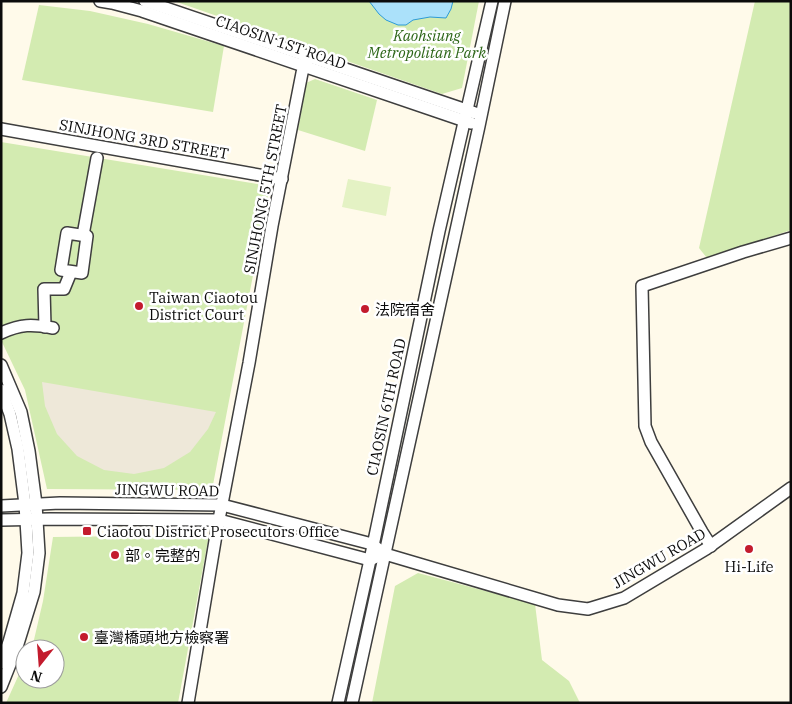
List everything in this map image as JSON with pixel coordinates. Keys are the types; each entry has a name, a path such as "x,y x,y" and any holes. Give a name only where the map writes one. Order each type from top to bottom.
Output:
{"street":[{"name":"CIAOSIN 1ST ROAD","path":"100,1 306,62 480,120"},
{"name":"CIAOSIN 1ST ROAD","path":"145,1 306,62"},
{"name":"CIAOSIN 6TH ROAD","path":"338,703 439,231 492,1"},
{"name":"CIAOSIN 6TH ROAD","path":"352,703 505,1"},
{"name":"SINJHONG 5TH STREET","path":"219,520 249,363 272,226 302,73 306,62"},
{"name":"SINJHONG 3RD STREET","path":"1,129 282,179"},
{"path":"83,236 96,158"},
{"path":"67,233 87,236 82,273 71,272 61,270 67,233"},
{"path":"711,546 651,442 645,426 642,286 742,252 791,238"},
{"path":"1,333 21,326 49,327 44,289 64,289 71,272"},
{"path":"1,365 21,412 29,451 31,504 23,593 1,663"},
{"path":"1,390 10,414 31,504"},
{"name":"JINGWU ROAD","path":"1,506 31,504 222,505 372,544 385,554 558,605 588,609 624,598 711,546 791,488"},
{"path":"1,687 18,647 34,592 39,553 31,519"},
{"name":"JINGWU ROAD","path":"1,520 219,520 370,560"},
{"path":"188,703 219,520"},
{"path":"370,560 385,554"}],"green space":[{"name":"Kaohsiung Metropolitan Park","path":"174,1 479,1 462,88 442,94"},
{"path":"755,1 791,1 791,230 707,258 699,248"},
{"path":"39,5 90,11 148,24 224,46 213,112 22,80"},
{"path":"315,79 377,100 365,151 298,130 306,83"},
{"path":"1,142 270,186 212,490 47,489 25,390 1,340"},
{"path":"348,179 391,187 386,216 342,207"},
{"path":"209,535 178,703 6,703 15,683 15,689 65,689 65,639 34,639 43,601 53,537"},
{"path":"418,573 535,604 542,660 569,681 580,703 372,703 395,586"}],"shaded area":[{"path":"42,382 216,412 208,429 190,452 164,468 134,474 104,470 77,456 57,434 45,406"}],"water":[{"path":"369,1 453,1 446,18 430,17 413,20 406,25 398,25 386,20"}],"place":[{"name":"Taiwan Ciaotou District Court","path":"139,306"},
{"name":"法院宿舍","path":"365,309"},
{"name":"Ciaotou District Prosecutors Office","path":"87,531"},
{"name":"Hi-Life","path":"749,549"},
{"name":"部。完整的","path":"115,555"},
{"name":"臺灣橋頭地方檢察署","path":"84,637"}]}
